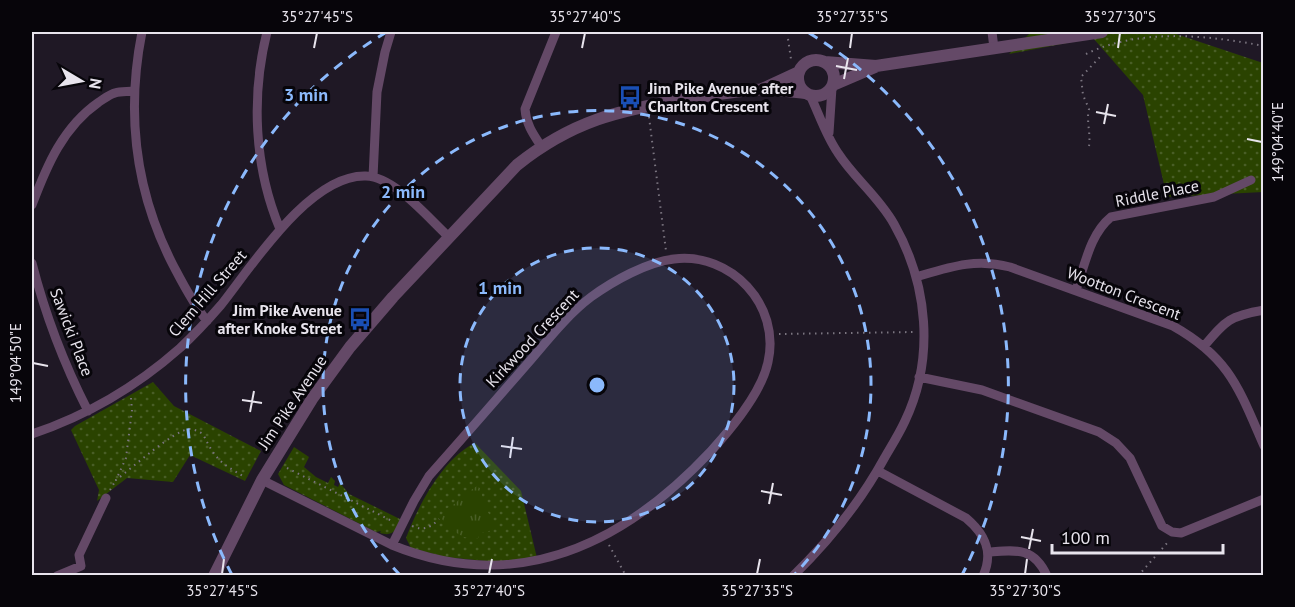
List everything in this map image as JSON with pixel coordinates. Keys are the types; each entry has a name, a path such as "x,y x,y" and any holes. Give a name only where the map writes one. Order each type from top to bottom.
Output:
{"street":[{"path":"142,32 134,91 136,149 148,207 162,244 181,281 207,321"},
{"path":"267,32 258,73 256,112 259,152 267,190 280,229"},
{"path":"391,32 377,92 373,177 392,185 449,237"},
{"path":"541,146 526,120 525,109 556,32"},
{"path":"992,32 994,48"},
{"path":"793,576 836,530 878,471 905,422 919,377 925,332 922,302 907,249 894,223 877,198 837,153 808,94 799,83 801,67 815,59 825,62 876,66 1102,32"},
{"path":"825,62 833,69 829,135"},
{"path":"808,94 824,94 832,87 876,66"},
{"name":"Jim Pike Avenue","path":"761,89 799,72"},
{"name":"Jim Pike Avenue","path":"214,576 262,480 312,399 350,347 496,185 517,165 541,146 568,131 611,114 643,106 761,89 808,94"},
{"path":"32,205 48,163 61,140 88,110 113,93 134,91"},
{"name":"Clem Hill Street","path":"32,434 88,411 153,370 207,321 280,229 312,198 351,177 373,177"},
{"name":"Riddle Place","path":"1076,290 1095,236 1101,225 1111,217 1214,197 1251,180"},
{"name":"Kirkwood Crescent","path":"262,480 392,545 438,560 470,566 502,566 548,559 577,549 628,520 663,495 695,468 735,422 762,380 768,363 770,334 767,319 757,296 734,273 692,258 672,259 617,280 592,297 560,327 429,476 392,545"},
{"name":"Wootton Crescent","path":"916,277 959,265 976,262 993,263 1076,290 1173,326 1204,345 1230,374 1263,444"},
{"name":"Sawicki Place","path":"32,263 41,298 60,352 88,411"},
{"path":"1204,345 1228,320 1263,310"},
{"path":"919,377 982,390 1099,432 1116,443 1130,458 1162,525 1172,532 1181,533 1263,499"},
{"path":"878,471 966,518 986,539 989,552 983,576"},
{"path":"57,576 81,566 79,555 106,498"},
{"path":"989,552 1011,550 1026,552 1042,563 1047,576"}],"path":[{"path":"1086,54 1106,44 1164,37 1206,38 1263,45"},
{"path":"788,39 791,59"},
{"path":"1089,146 1091,136 1089,109 1083,95 1081,76 1100,57"},
{"path":"650,121 665,248"},
{"path":"770,334 925,332"},
{"path":"125,389 132,403 132,410 126,459 116,480 164,442 180,432 191,429 202,434 212,454 219,461 245,477"},
{"path":"287,468 402,525 425,529 439,519"},
{"path":"1138,576 1162,550 1172,532"},
{"path":"603,535 626,576"}],"green space":[{"path":"1031,32 1170,32 1263,63 1263,192 1167,197 1143,95 1093,38 1009,54"},
{"path":"153,382 174,406 261,451 245,481 190,455 173,482 127,478 97,501 99,490 71,430"},
{"path":"475,443 521,491 537,558 495,562 445,557 411,548 406,538 433,484 452,460"},
{"path":"294,447 309,457 304,467 316,477 328,483 331,477 335,481 334,485 338,487 340,483 349,494 402,520 396,530 388,534 380,533 381,531 376,532 284,485 278,474"},
{"path":"477,486 481,489 485,507 495,527 489,532 480,532 478,538 467,538 458,534 441,518 444,510"}],"place":[{"name":"Jim Pike Avenue after Charlton Crescent","path":"630,97"},
{"name":"Jim Pike Avenue after Knoke Street","path":"360,319"}]}
